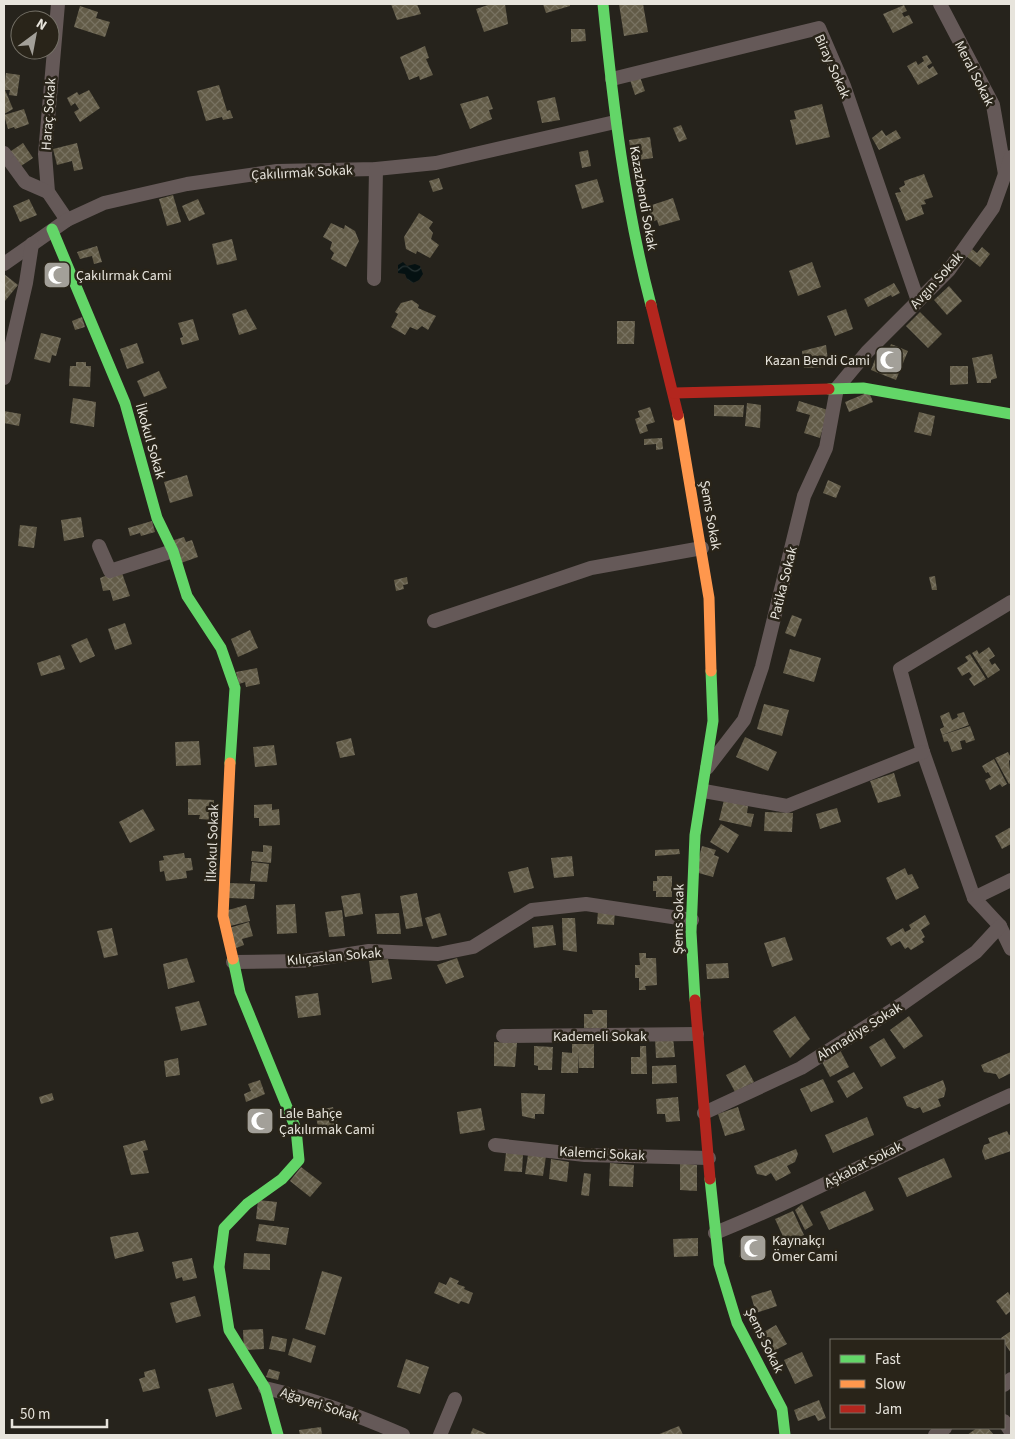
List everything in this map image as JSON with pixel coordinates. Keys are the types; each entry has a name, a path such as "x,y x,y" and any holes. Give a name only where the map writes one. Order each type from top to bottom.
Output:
{"street":[{"name":"Haraç Sokak","path":"58,4 45,154 48,192 67,220"},
{"name":"Kazazbendi Sokak","path":"603,4 615,122 639,259 674,393"},
{"name":"Meral Sokak","path":"940,4 993,105 1005,175"},
{"name":"Biray Sokak","path":"612,79 819,28 844,86 918,301"},
{"name":"Çakılırmak Sokak","path":"4,264 52,229 104,203 187,184 277,171 376,169 436,163 615,122"},
{"path":"4,153 24,182 48,192"},
{"name":"Avgın Sokak","path":"837,388 867,352 949,270 993,208 1011,156"},
{"path":"374,279 376,169"},
{"name":"İlkokul Sokak","path":"52,229 96,338 125,403 157,518 174,551 187,596 221,648 235,688 230,754 223,916 240,992 296,1129 299,1160 282,1179 247,1204 224,1228 219,1267 228,1330 265,1388 278,1435"},
{"path":"4,378 26,283 32,244"},
{"path":"674,393 837,388 895,393 1011,414"},
{"name":"Patika Sokak","path":"707,768 744,720 750,703 762,667 804,496 826,448 837,388"},
{"name":"Şems Sokak","path":"674,393 702,548 709,598 713,721 704,790 695,835 692,920 697,1034 715,1233 719,1264 737,1323 782,1409 785,1435"},
{"path":"99,546 110,571 174,551"},
{"path":"434,621 591,568 702,548"},
{"path":"1011,602 900,669 923,752 974,898 1000,926 1011,949"},
{"path":"704,790 787,806 923,752"},
{"path":"974,898 1011,880"},
{"name":"Kılıçaslan Sokak","path":"233,962 304,961 369,951 438,954 473,947 532,910 586,904 692,920"},
{"name":"Ahmadiye Sokak","path":"704,1113 801,1068 902,1004 976,952 1000,926"},
{"name":"Kademeli Sokak","path":"503,1036 697,1034"},
{"name":"Aşkabat Sokak","path":"715,1233 778,1207 931,1131 1011,1094"},
{"name":"Kalemci Sokak","path":"495,1145 584,1155 709,1158"},
{"name":"Ağayeri Sokak","path":"265,1388 307,1398 371,1421 403,1435"},
{"path":"440,1435 455,1398"}],"water":[{"path":"403,262 407,266 415,264 420,266 423,274 419,280 413,283 407,279 405,274 398,273 398,265"}],"building":[{"path":"391,4 417,4 421,14 397,20"},
{"path":"491,4 505,4 508,24 484,32 476,9"},
{"path":"543,4 570,4 570,6 546,13"},
{"path":"619,4 643,4 648,32 624,36"},
{"path":"904,5 907,11 902,13 904,17 909,15 913,23 893,33 883,14"},
{"path":"80,6 98,12 96,18 110,22 105,37 74,27"},
{"path":"571,29 585,29 586,41 571,42"},
{"path":"425,46 429,58 426,59 433,75 420,80 419,76 409,80 400,57"},
{"path":"927,55 932,63 927,66 929,69 933,66 938,74 918,85 907,66 916,61 918,65 924,61 922,57"},
{"path":"6,73 20,75 17,96 9,95 10,90 4,90"},
{"path":"640,77 645,91 635,95 630,80"},
{"path":"219,85 227,111 230,110 233,118 223,120 222,117 206,121 197,91"},
{"path":"89,90 100,108 80,122 74,112 79,109 75,103 71,106 67,98 77,92 79,95"},
{"path":"4,91 13,109 4,114"},
{"path":"488,96 493,109 489,110 492,119 470,129 460,104"},
{"path":"555,97 560,120 542,123 537,101"},
{"path":"822,104 830,137 796,145 790,120 796,119 794,111"},
{"path":"24,109 29,124 15,129 14,127 8,129 4,115"},
{"path":"681,125 687,139 679,142 673,128"},
{"path":"882,130 886,136 896,130 901,138 879,150 872,138"},
{"path":"650,137 653,158 632,161 629,140"},
{"path":"23,143 33,158 18,168 8,153"},
{"path":"77,143 83,169 74,171 72,161 57,165 53,149"},
{"path":"588,150 591,166 582,168 579,152"},
{"path":"924,174 933,197 924,200 926,204 921,205 924,214 906,221 895,193 901,192 899,188 905,185 904,181"},
{"path":"439,178 443,189 433,192 429,181"},
{"path":"597,179 604,202 582,209 575,185"},
{"path":"173,195 181,222 167,226 159,199"},
{"path":"673,198 680,220 659,226 657,220 652,222 649,211 653,210 652,205"},
{"path":"29,199 37,215 20,222 13,206"},
{"path":"198,199 205,214 189,221 182,206"},
{"path":"419,213 433,222 429,228 433,233 431,239 439,245 430,258 417,251 416,254 406,249 404,237"},
{"path":"331,223 344,229 345,225 355,231 359,241 346,267 331,259 334,253 330,249 332,242 323,237"},
{"path":"232,239 237,260 217,265 212,244"},
{"path":"97,246 102,262 94,264 92,256 80,259 77,252"},
{"path":"982,247 990,254 980,267 966,256 972,249 977,253"},
{"path":"812,262 821,287 798,296 789,271"},
{"name":"Çakılırmak Cami","path":"54,264 68,274 60,285 46,275"},
{"path":"4,274 18,285 5,301 4,300"},
{"path":"894,283 900,293 892,297 891,295 868,307 864,299"},
{"path":"949,286 962,301 947,315 934,300"},
{"path":"412,300 419,305 418,308 436,316 428,330 422,326 417,330 410,327 405,335 391,327 398,314 395,312 401,303"},
{"path":"246,309 257,329 239,335 232,314"},
{"path":"846,309 853,329 835,336 827,316"},
{"path":"920,312 942,334 928,348 906,326"},
{"path":"82,317 85,327 75,330 72,321"},
{"path":"193,319 199,340 182,345 180,338 183,337 178,323"},
{"path":"617,321 635,321 634,344 617,344"},
{"path":"41,333 61,338 56,356 52,355 50,363 34,359"},
{"path":"137,343 144,363 127,369 120,349"},
{"name":"Kazan Bendi Cami","path":"891,344 908,351 896,380 871,370 880,346 889,349"},
{"path":"826,345 828,360 824,360 825,367 804,368 802,351"},
{"path":"992,354 997,378 991,380 991,383 977,383 972,358"},
{"path":"76,362 86,362 86,366 91,366 90,387 69,386 70,366 76,366"},
{"path":"950,366 968,366 968,384 950,385"},
{"path":"159,371 167,388 144,397 137,381"},
{"path":"869,392 873,402 849,412 845,402"},
{"path":"73,398 96,402 94,427 70,423"},
{"path":"799,401 828,410 820,438 804,433 810,415 796,411"},
{"path":"747,403 761,405 760,428 745,426"},
{"path":"714,405 744,405 743,417 714,416"},
{"path":"650,407 655,422 646,425 648,431 640,434 635,419 640,417 638,411"},
{"path":"4,411 21,414 19,426 4,423"},
{"path":"919,412 935,416 931,436 914,432"},
{"path":"662,438 663,449 656,450 656,444 644,445 644,439"},
{"path":"187,475 193,496 170,503 164,482"},
{"path":"828,480 841,486 836,498 823,493"},
{"path":"81,517 84,537 64,541 61,520"},
{"path":"152,521 155,532 141,536 140,533 130,536 128,528"},
{"path":"20,525 37,527 34,548 18,546"},
{"path":"184,537 186,542 192,540 198,557 178,564 171,541"},
{"path":"121,570 130,596 113,601 110,590 103,591 100,578"},
{"path":"935,576 937,590 932,590 929,577"},
{"path":"407,577 408,584 403,585 404,589 396,591 394,580"},
{"path":"792,615 802,619 795,637 785,633"},
{"path":"125,623 132,644 115,650 108,629"},
{"path":"250,630 258,648 238,657 231,639"},
{"path":"87,638 95,656 80,663 71,645"},
{"path":"989,647 995,656 989,660 992,665 995,663 1000,670 988,678 972,653 977,650 979,654"},
{"path":"790,649 821,658 814,682 783,673"},
{"path":"970,654 986,679 974,686 969,679 972,676 969,672 962,676 957,668 968,661 965,657"},
{"path":"60,655 65,669 41,676 37,663"},
{"path":"257,668 260,684 246,687 245,682 239,684 236,672"},
{"path":"764,704 789,710 782,736 757,729"},
{"path":"949,712 952,720 958,717 957,714 964,712 969,725 942,735 940,729 944,727 940,716"},
{"path":"970,726 975,740 966,743 965,740 960,741 962,749 952,752 948,741 944,742 942,735"},
{"path":"745,737 777,752 768,771 736,757"},
{"path":"351,738 355,755 340,758 336,742"},
{"path":"199,741 201,765 176,766 175,742"},
{"path":"274,745 277,765 255,767 253,747"},
{"path":"1008,752 1011,758 1009,761 1011,783 1009,784 995,758"},
{"path":"994,759 1007,784 1002,787 1000,784 990,790 985,780 991,777 982,766"},
{"path":"894,773 901,796 878,803 870,781"},
{"path":"188,799 214,800 214,820 199,819 200,815 188,815"},
{"path":"724,800 748,806 747,813 754,814 751,827 719,820"},
{"path":"272,804 272,810 279,809 280,825 259,826 259,818 254,818 254,805"},
{"path":"837,808 841,822 820,829 816,814"},
{"path":"143,809 155,830 130,843 119,822"},
{"path":"765,812 793,813 792,832 764,831"},
{"path":"721,824 739,835 728,853 710,842"},
{"path":"1011,827 1011,844 1002,849 995,836"},
{"path":"263,845 272,846 271,863 251,861 252,851 263,852"},
{"path":"702,846 716,850 714,855 719,857 713,877 695,872"},
{"path":"679,849 680,854 655,856 655,850"},
{"path":"184,853 185,858 191,858 193,870 186,871 187,878 166,881 164,871 160,872 159,861 164,860 163,856"},
{"path":"572,856 574,876 554,878 551,858"},
{"path":"252,862 269,864 267,882 250,881"},
{"path":"528,867 534,888 514,893 508,872"},
{"path":"905,868 908,875 912,874 919,888 896,900 886,878"},
{"path":"657,876 672,876 672,897 656,897 656,891 653,891 653,881 657,881"},
{"path":"228,883 255,884 254,899 228,898"},
{"path":"360,893 363,914 345,917 341,896"},
{"path":"417,893 423,926 406,929 400,896"},
{"path":"295,904 297,933 277,934 276,905"},
{"path":"246,905 250,921 230,926 225,911"},
{"path":"342,910 345,936 329,937 325,912"},
{"path":"598,911 615,911 614,925 597,924"},
{"path":"399,913 401,934 377,934 375,914"},
{"path":"440,913 447,935 432,939 425,918"},
{"path":"925,915 930,924 921,930 925,937 922,939 924,942 911,950 908,947 905,949 900,941 891,946 886,938 903,928 905,932 911,929 909,925"},
{"path":"562,918 575,918 577,952 563,950"},
{"path":"249,922 253,936 242,939 244,945 236,948 229,928"},
{"path":"553,925 556,945 534,948 532,927"},
{"path":"112,928 118,955 104,958 97,931"},
{"path":"785,937 793,960 772,967 764,943"},
{"path":"639,953 646,953 646,958 656,958 657,985 645,986 646,990 639,990 639,978 635,978 635,965 640,965"},
{"path":"187,958 195,982 168,989 163,964"},
{"path":"457,958 464,977 446,984 437,965"},
{"path":"388,959 392,979 372,983 369,961"},
{"path":"728,963 729,978 707,979 706,964"},
{"path":"318,993 321,1015 298,1018 295,996"},
{"path":"199,1001 207,1025 181,1031 175,1007"},
{"path":"592,1010 607,1010 607,1028 584,1028 584,1014 593,1014"},
{"path":"795,1016 810,1039 790,1058 773,1031"},
{"path":"909,1016 923,1036 904,1049 890,1030"},
{"path":"673,1037 675,1057 656,1058 655,1038"},
{"path":"884,1038 896,1058 881,1067 869,1047"},
{"path":"494,1042 517,1043 515,1067 494,1066"},
{"path":"572,1044 594,1044 594,1068 579,1068 579,1052 578,1073 561,1073 562,1052 572,1053"},
{"path":"534,1046 553,1047 552,1070 538,1070 538,1066 534,1065"},
{"path":"640,1046 646,1046 647,1074 631,1074 631,1057 640,1057"},
{"path":"840,1050 849,1067 830,1077 821,1060"},
{"path":"1011,1052 1011,1073 999,1079 996,1074 984,1072 981,1065"},
{"path":"178,1058 180,1075 166,1077 164,1061"},
{"path":"676,1065 677,1083 652,1084 652,1066"},
{"path":"745,1065 754,1082 735,1092 726,1075"},
{"path":"854,1072 863,1088 847,1098 837,1081"},
{"path":"823,1079 834,1102 811,1112 800,1089"},
{"path":"260,1080 265,1094 246,1102 244,1094 251,1091 248,1084"},
{"path":"943,1080 946,1089 944,1097 938,1099 941,1106 923,1113 920,1107 915,1109 907,1106 903,1097"},
{"path":"52,1093 54,1100 41,1104 39,1097"},
{"path":"521,1093 545,1094 544,1114 535,1114 535,1119 522,1116"},
{"path":"678,1097 680,1121 666,1122 665,1114 657,1114 656,1099"},
{"path":"333,1107 338,1128 319,1132 315,1111"},
{"path":"738,1107 745,1130 725,1136 718,1114"},
{"path":"481,1108 485,1130 460,1134 457,1112"},
{"name":"Lale Bahçe Çakılırmak Cami","path":"249,1110 273,1112 271,1133 247,1131"},
{"path":"867,1117 874,1135 833,1153 825,1135"},
{"path":"1007,1131 1009,1135 1011,1134 1011,1151 985,1160 982,1151 984,1145 990,1143 988,1138"},
{"path":"145,1140 148,1150 143,1151 149,1173 131,1175 123,1146"},
{"path":"796,1149 798,1154 795,1162 787,1166 791,1173 776,1181 771,1173 766,1176 757,1174 754,1166"},
{"path":"506,1153 523,1154 522,1172 504,1171"},
{"path":"528,1155 546,1156 543,1176 525,1174"},
{"path":"944,1158 952,1177 907,1197 898,1178"},
{"path":"551,1159 569,1162 567,1182 549,1179"},
{"path":"610,1163 634,1165 633,1187 609,1186"},
{"path":"680,1163 697,1165 697,1191 680,1190"},
{"path":"301,1167 322,1183 310,1197 290,1181"},
{"path":"584,1173 591,1174 589,1196 581,1195"},
{"path":"865,1191 874,1210 829,1230 820,1212"},
{"path":"258,1200 277,1202 274,1221 256,1219"},
{"path":"802,1204 813,1225 805,1230 795,1210"},
{"path":"793,1211 804,1235 786,1243 775,1219"},
{"path":"259,1224 289,1228 286,1245 256,1241"},
{"path":"138,1232 144,1251 115,1259 110,1237"},
{"name":"Kaynakçı Ömer Cami","path":"743,1235 766,1239 762,1261 739,1257"},
{"path":"698,1238 698,1256 674,1257 673,1239"},
{"path":"244,1253 270,1254 270,1270 243,1269"},
{"path":"192,1258 197,1278 183,1281 182,1277 176,1279 172,1262"},
{"path":"322,1271 342,1277 325,1335 305,1329"},
{"path":"450,1277 459,1281 457,1284 465,1287 464,1289 473,1293 469,1304 461,1301 459,1304 434,1293 439,1282 446,1285"},
{"path":"771,1290 777,1306 756,1313 751,1296"},
{"path":"1008,1292 1011,1297 1011,1311 1006,1315 996,1301"},
{"path":"195,1296 201,1316 176,1323 170,1303"},
{"path":"776,1325 787,1344 770,1353 760,1334"},
{"path":"263,1329 264,1349 244,1350 243,1330"},
{"path":"1011,1331 1011,1353 1005,1344 1005,1339 1001,1338"},
{"path":"272,1336 287,1339 285,1352 269,1349"},
{"path":"293,1338 316,1346 311,1363 288,1355"},
{"path":"802,1352 813,1376 795,1384 784,1360"},
{"path":"406,1359 429,1367 420,1394 397,1387"},
{"path":"155,1369 160,1388 143,1392 139,1379 145,1377 144,1372"},
{"path":"269,1369 280,1372 278,1380 266,1377"},
{"path":"233,1383 242,1409 216,1417 208,1389"},
{"path":"819,1400 826,1418 818,1421 815,1415 798,1421 794,1410"},
{"path":"679,1426 683,1435 657,1435"},
{"path":"321,1427 322,1435 300,1435 299,1430"},
{"path":"473,1428 489,1435 470,1435"},
{"path":"976,1429 989,1429 994,1435 967,1435"}],"traffic: fast":[{"path":"603,4 611,80 627,193 651,305"},
{"path":"52,229 125,403 157,518 173,551 187,596 221,648 235,688 230,763"},
{"path":"829,389 863,388 1011,414"},
{"path":"695,1000 691,932 695,835 713,721 711,671"},
{"path":"233,959 240,992 296,1129 299,1160 282,1179 247,1204 224,1228 219,1267 229,1330 265,1388 278,1435"},
{"path":"710,1179 719,1264 737,1323 782,1409 785,1435"}],"traffic: slow":[{"path":"678,415 709,598 711,671"},
{"path":"230,763 223,916 233,959"}],"traffic: jam":[{"path":"651,305 678,415"},
{"path":"674,393 829,389"},
{"path":"695,1000 710,1179"}],"place":[{"name":"Çakılırmak Cami","path":"57,275"},
{"name":"Kazan Bendi Cami","path":"889,360"},
{"name":"Lale Bahçe Çakılırmak Cami","path":"260,1121"},
{"name":"Kaynakçı Ömer Cami","path":"753,1248"}]}
